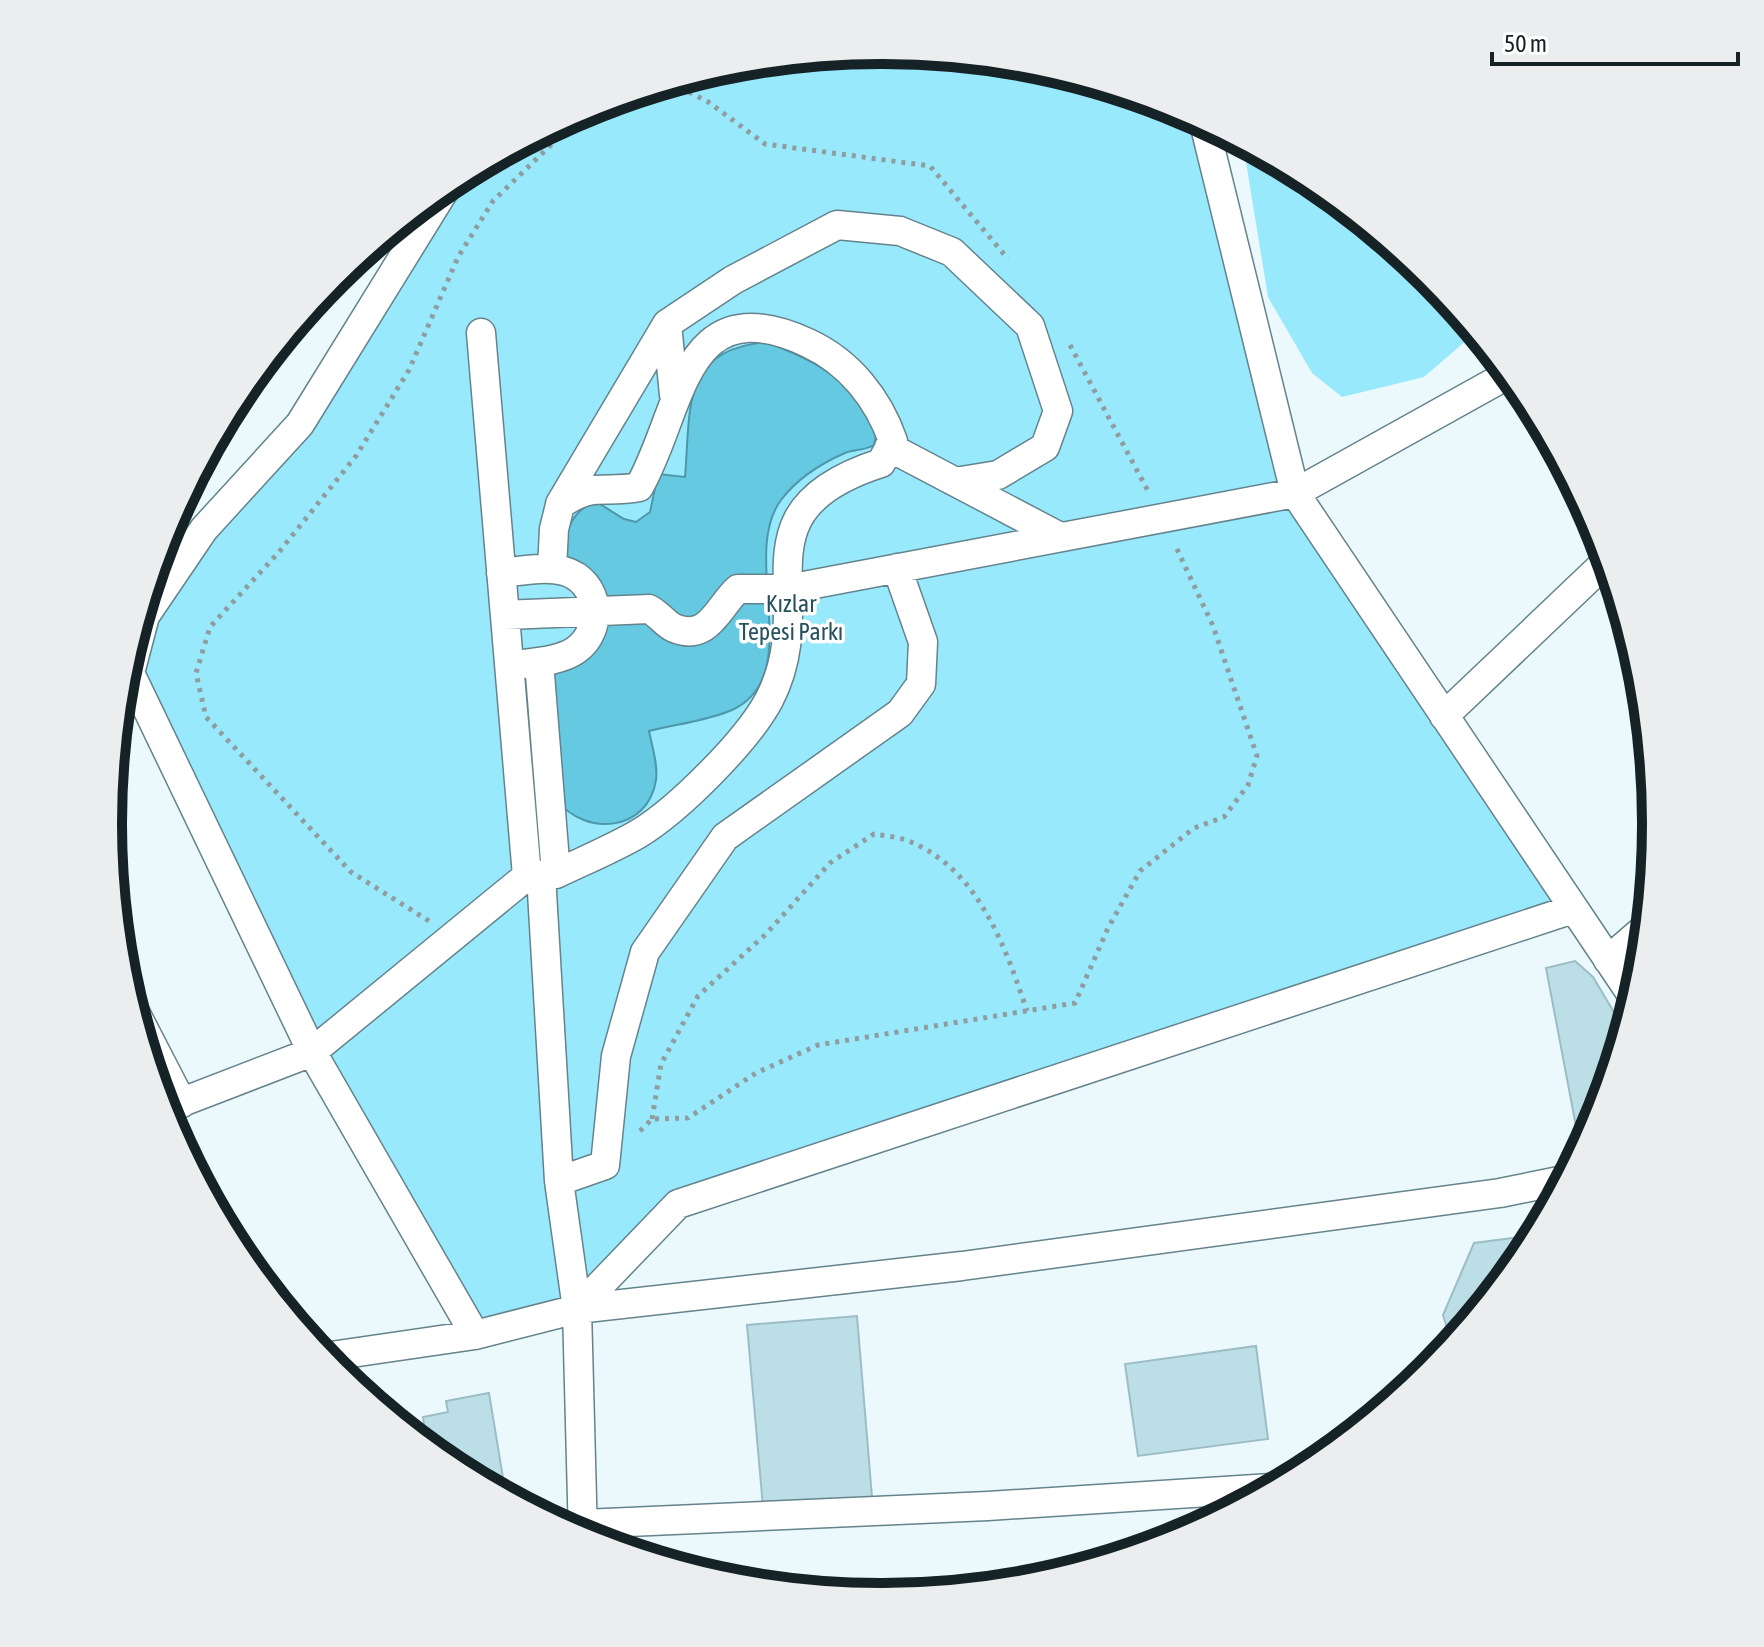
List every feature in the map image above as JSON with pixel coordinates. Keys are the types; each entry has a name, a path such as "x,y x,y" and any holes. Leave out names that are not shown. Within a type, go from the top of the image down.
{"street":[{"path":"1208,137 1295,493 1624,984"},
{"path":"157,598 204,529 300,424 430,214"},
{"path":"552,569 554,529 560,505 667,324 733,280 837,225 900,231 952,252 1030,326 1058,411 1045,447 998,475 955,482"},
{"path":"667,324 674,395"},
{"path":"177,1105 312,1052 455,938 541,875 640,833 740,743 769,700 785,656 791,528 808,502 844,475 881,463 893,441 883,411 851,372 821,349 763,325 734,326 705,348 674,395 654,461 639,487 616,491 590,487 560,505"},
{"path":"481,333 509,665 541,875"},
{"path":"505,615 649,609 673,628 692,631 710,626 738,589 788,589 1295,493 1498,380"},
{"path":"889,447 1060,537"},
{"path":"559,1181 605,1165 616,1056 645,952 725,837 900,713 921,684 923,642 897,568"},
{"path":"501,573 552,569 580,578 589,589 595,610 592,632 584,644 572,653 539,662 509,665"},
{"path":"1444,716 1598,570"},
{"path":"539,662 541,875 559,1181 577,1309 583,1521"},
{"path":"135,688 312,1052 475,1335"},
{"path":"577,1309 678,1204 1573,909"},
{"path":"1608,960 1632,939"},
{"path":"339,1355 475,1335 577,1309 972,1264 1515,1191 1550,1183"},
{"path":"601,1529 1246,1490"}],"path":[{"path":"685,90 707,101 765,144 930,166 1009,261"},
{"path":"455,938 351,872 206,717 196,673 210,627 279,552 356,456 409,370 458,257 493,201 561,136"},
{"path":"652,1119 688,1118 756,1073 818,1045 1075,1003 1108,928 1140,871 1194,828 1224,817 1248,785 1257,756 1213,626 1162,518 1064,333"},
{"path":"605,1165 652,1119 661,1064 698,996 766,934 830,863 874,834 910,841 950,866 986,909 1007,952 1027,1011"}],"green space":[{"name":"Kızlar Tepesi Parkı","path":"882,64 981,70 1079,90 1126,104 1208,137 1295,493 1573,909 678,1204 577,1309 475,1335 136,684 156,603 300,424 433,211 502,166 591,122 638,104 734,79 783,70"},
{"path":"1245,157 1304,192 1383,252 1419,286 1467,340 1424,377 1342,397 1312,373 1268,297"}],"shaded area":[{"path":"767,342 819,366 844,385 877,431 874,445 845,453 819,467 781,500 770,524 766,552 769,643 765,671 754,694 722,714 649,731 656,780 651,797 629,819 599,824 583,820 557,800 552,663 586,648 601,636 609,616 610,602 604,593 562,563 570,526 579,512 595,501 624,519 636,522 650,512 658,474 685,477 691,406 704,370 718,357 739,347"}],"building":[{"path":"1575,961 1593,977 1617,1017 1577,1130 1546,968"},
{"path":"1519,1237 1485,1286 1448,1330 1443,1315 1474,1243"},
{"path":"857,1316 872,1497 763,1507 747,1325"},
{"path":"1256,1346 1268,1439 1138,1456 1125,1364"},
{"path":"489,1393 504,1482 425,1429 423,1417 448,1412 446,1401"}]}
